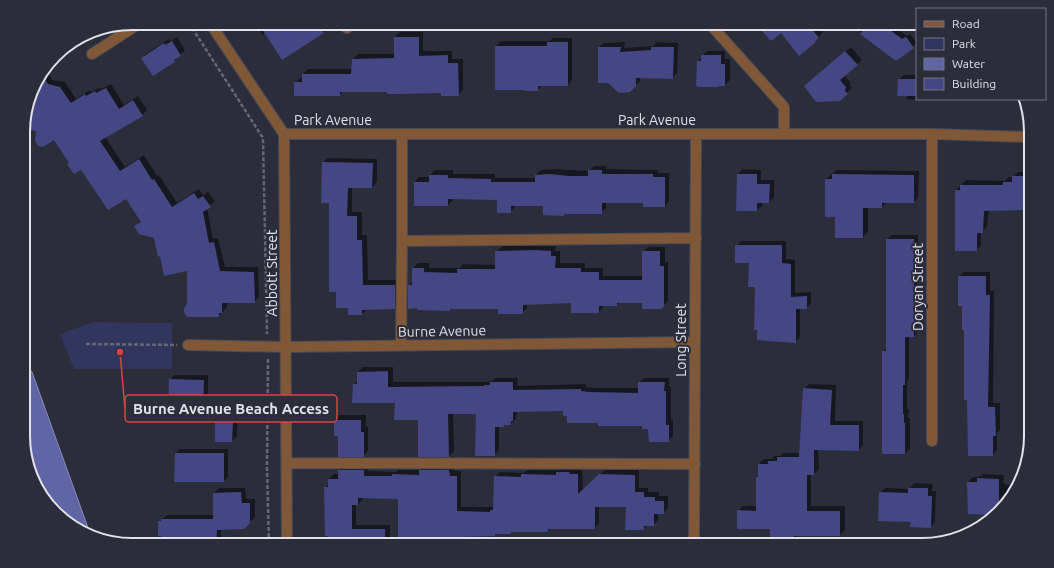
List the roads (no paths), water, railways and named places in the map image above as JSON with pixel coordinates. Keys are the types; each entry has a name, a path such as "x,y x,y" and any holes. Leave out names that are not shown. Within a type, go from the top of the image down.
{"street":[{"path":"92,54 129,30"},
{"path":"215,30 284,134"},
{"path":"715,30 784,107 784,134"},
{"name":"Park Avenue","path":"284,134 932,134 1024,137"},
{"name":"Abbott Street","path":"284,134 287,538"},
{"path":"401,346 402,134"},
{"name":"Long Street","path":"694,538 696,134"},
{"name":"Doryan Street","path":"932,134 932,440"},
{"path":"402,241 696,238"},
{"name":"Burne Avenue","path":"188,345 286,347 695,342"},
{"path":"287,463 695,464"}],"water":[{"path":"30,369 88,528 75,521 55,503 47,493 33,463 30,436"}],"place":[{"name":"Burne Avenue Beach Access","path":"120,352"}]}
